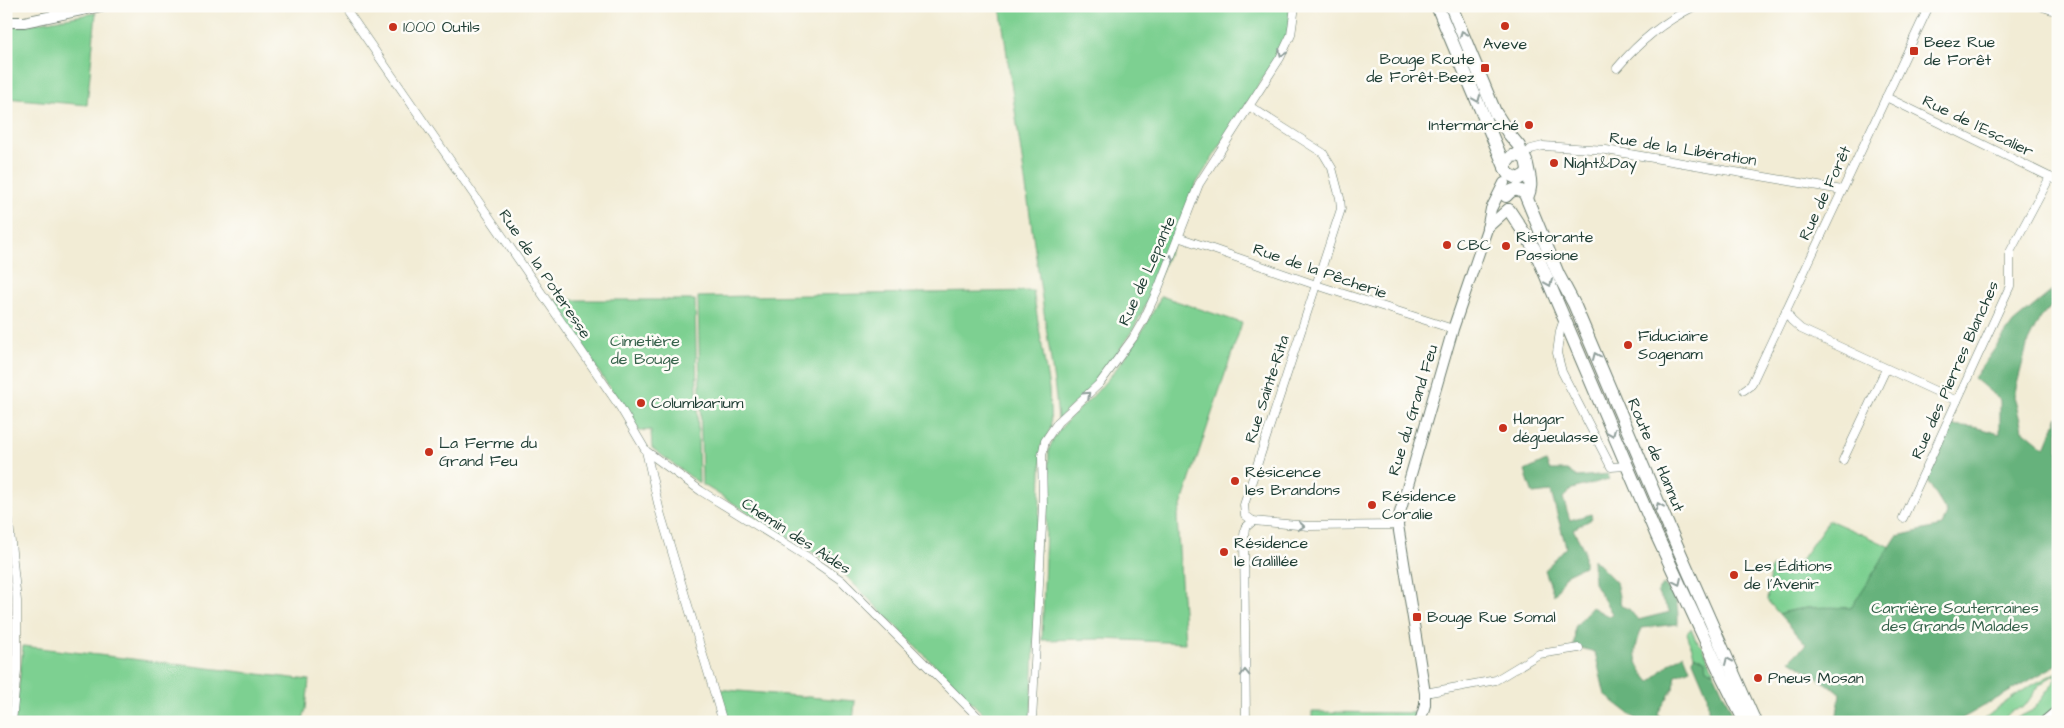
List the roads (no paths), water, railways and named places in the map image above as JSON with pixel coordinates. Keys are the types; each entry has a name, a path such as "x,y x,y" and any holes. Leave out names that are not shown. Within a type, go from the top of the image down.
{"main road":[{"name":"Route de Hannut","path":"1437,6 1505,174 1504,203 1534,248 1626,466 1745,722"},
{"name":"Route de Hannut","path":"1451,6 1495,112 1508,134 1519,146 1522,157 1528,164 1531,191 1527,199 1558,274 1574,304 1670,530 1755,722"},
{"path":"1522,157 1512,156 1508,159 1505,174 1518,179 1526,175 1528,171"},
{"path":"1518,190 1525,194 1527,199 1527,205 1517,212 1504,203 1509,192 1518,190"},
{"path":"1722,676 1740,722"},
{"path":"2045,722 2058,711"}],"street":[{"path":"6,22 24,22 101,6"},
{"name":"Rue de la Poteresse","path":"344,6 620,407 646,450 660,512 723,722"},
{"name":"Rue de Lepante","path":"1032,722 1043,506 1042,456 1045,441 1052,429 1100,383 1133,338 1144,319 1158,289 1199,184 1280,58 1291,35 1295,6"},
{"path":"1617,68 1631,52 1661,25 1695,6"},
{"name":"Rue de Forêt","path":"1744,390 1751,385 1929,6"},
{"path":"2040,6 2058,12"},
{"name":"Rue de l'Escalier","path":"1886,97 2058,181"},
{"name":"Rue Sainte-Rita","path":"1249,106 1323,153 1332,168 1341,209 1244,505 1245,515 1253,521"},
{"name":"Rue de la Libération","path":"1522,157 1531,149 1543,146 1606,150 1842,190"},
{"name":"Rue des Pierres Blanches","path":"1903,518 2010,286 2010,252 2050,177"},
{"name":"Rue du Grand Feu","path":"1487,229 1486,225 1504,203"},
{"name":"Rue du Grand Feu","path":"1420,722 1425,705 1425,693 1398,525 1402,501 1453,329 1487,229 1504,203"},
{"name":"Rue de la Pêcherie","path":"1178,237 1316,285 1453,329"},
{"path":"1786,310 1791,320 1801,330 1957,401"},
{"name":"Route de Hannut","path":"1564,320 1557,353 1562,372 1611,467 1626,466"},
{"path":"1843,460 1886,369"},
{"name":"Chemin des Aides","path":"646,450 701,491 841,580 984,722"},
{"path":"6,494 17,601 17,670 12,722"},
{"path":"1246,722 1245,528 1253,521 1309,526 1398,525"},
{"path":"1425,693 1496,680 1539,654 1579,648"}],"place":[{"name":"Aveve","path":"1505,26"},
{"name":"1000 Outils","path":"393,27"},
{"name":"Beez Rue de Forêt","path":"1914,51"},
{"name":"Bouge Route de Forêt-Beez","path":"1485,68"},
{"name":"Intermarché","path":"1529,125"},
{"name":"Night&Day","path":"1554,163"},
{"name":"CBC","path":"1447,245"},
{"name":"Ristorante Passione","path":"1506,246"},
{"name":"Fiduciaire Sogenam","path":"1628,345"},
{"name":"Columbarium","path":"641,403"},
{"name":"Hangar dégueulasse","path":"1503,428"},
{"name":"La Ferme du Grand Feu","path":"429,452"},
{"name":"Résicence les Brandons","path":"1235,481"},
{"name":"Résidence Coralie","path":"1372,505"},
{"name":"Résidence le Galillée","path":"1224,552"},
{"name":"Les Éditions de l'Avenir","path":"1734,575"},
{"name":"Bouge Rue Somal","path":"1417,617"},
{"name":"Pneus Mosan","path":"1758,678"}],"park label":[{"name":"Cimetière de Bouge","path":"645,350"},
{"name":"Carrière Souterraines des Grands Malades","path":"1955,617"}]}
